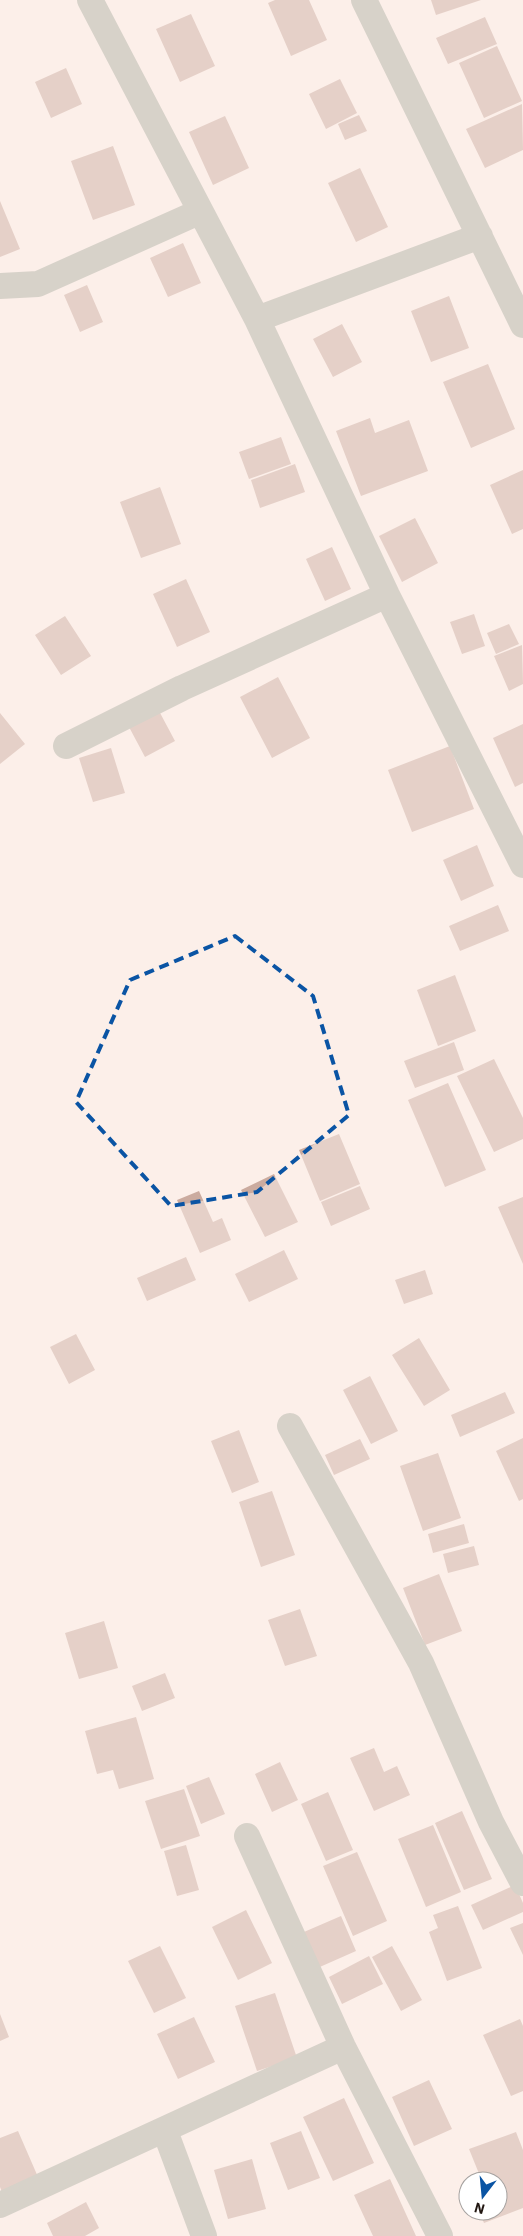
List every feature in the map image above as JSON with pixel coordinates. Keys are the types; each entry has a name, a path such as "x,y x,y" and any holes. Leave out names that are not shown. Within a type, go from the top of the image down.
{"street":[{"path":"90,0 199,212 257,319 387,595 523,865"},
{"path":"364,0 523,325"},
{"path":"0,286 38,284 199,212"},
{"path":"257,319 480,236"},
{"path":"66,746 182,688 387,595"},
{"path":"290,1426 421,1663 492,1822 523,1883"},
{"path":"247,1836 343,2047 440,2236"},
{"path":"0,2206 343,2047"},
{"path":"165,2131 204,2236"}],"highlighted area":[{"path":"235,936 313,996 349,1115 257,1192 171,1206 76,1102 130,980"}],"building":[{"path":"275,0 309,0 327,40 291,56 268,3"},
{"path":"431,0 481,0 436,15"},
{"path":"191,14 215,66 180,82 156,29"},
{"path":"485,17 497,44 448,64 436,38"},
{"path":"497,46 522,101 484,118 459,63"},
{"path":"66,68 82,104 51,118 35,82"},
{"path":"340,79 357,113 326,129 309,94"},
{"path":"522,104 523,150 485,168 466,129"},
{"path":"359,115 367,131 345,140 338,124"},
{"path":"225,116 249,168 213,185 189,132"},
{"path":"113,146 135,205 93,220 71,161"},
{"path":"360,168 388,227 356,242 328,183"},
{"path":"0,201 20,249 0,257"},
{"path":"183,243 201,283 168,297 150,258"},
{"path":"87,285 103,322 80,332 64,295"},
{"path":"449,296 469,348 431,362 411,311"},
{"path":"342,324 362,362 333,377 313,339"},
{"path":"488,364 515,429 471,448 443,382"},
{"path":"370,418 375,433 409,420 428,471 361,496 336,431"},
{"path":"281,437 291,464 249,479 239,452"},
{"path":"295,464 305,492 260,508 251,480"},
{"path":"523,470 523,529 512,534 490,485"},
{"path":"160,487 181,544 141,558 120,502"},
{"path":"415,518 438,563 402,582 379,536"},
{"path":"332,547 351,589 325,601 306,559"},
{"path":"186,579 210,632 177,647 153,594"},
{"path":"474,614 485,646 462,654 450,622"},
{"path":"65,616 91,656 61,675 35,635"},
{"path":"509,624 519,644 496,654 487,633"},
{"path":"522,645 523,684 509,691 494,656"},
{"path":"278,677 310,738 272,758 240,697"},
{"path":"159,711 175,741 145,757 129,727"},
{"path":"0,713 25,744 0,764"},
{"path":"523,724 523,783 515,787 493,738"},
{"path":"450,746 474,809 412,832 388,770"},
{"path":"111,748 125,793 93,802 79,758"},
{"path":"477,845 494,886 461,901 443,860"},
{"path":"498,905 509,931 460,951 449,926"},
{"path":"455,975 476,1031 438,1046 417,990"},
{"path":"454,1042 464,1070 415,1088 404,1061"},
{"path":"494,1059 523,1118 523,1139 494,1152 457,1076"},
{"path":"448,1083 486,1170 445,1187 408,1100"},
{"path":"339,1134 360,1184 320,1201 299,1150"},
{"path":"274,1174 298,1222 265,1237 241,1190"},
{"path":"360,1186 370,1209 331,1226 321,1202"},
{"path":"199,1191 213,1222 222,1218 231,1240 200,1253 177,1200"},
{"path":"523,1197 523,1264 498,1207"},
{"path":"284,1250 298,1279 249,1302 235,1274"},
{"path":"186,1257 196,1280 147,1301 137,1278"},
{"path":"425,1270 433,1294 404,1304 395,1280"},
{"path":"76,1334 95,1370 69,1384 50,1347"},
{"path":"419,1338 450,1390 424,1406 392,1355"},
{"path":"370,1376 398,1431 371,1444 343,1390"},
{"path":"505,1392 515,1413 460,1437 451,1415"},
{"path":"239,1430 259,1482 232,1493 211,1441"},
{"path":"523,1438 523,1499 519,1501 496,1451"},
{"path":"360,1439 370,1459 334,1475 325,1455"},
{"path":"438,1453 461,1518 423,1531 400,1466"},
{"path":"272,1491 295,1555 261,1567 239,1502"},
{"path":"464,1524 469,1543 433,1553 428,1534"},
{"path":"474,1546 479,1565 448,1573 443,1554"},
{"path":"439,1574 462,1631 425,1645 403,1588"},
{"path":"300,1609 317,1656 285,1666 268,1620"},
{"path":"104,1621 118,1668 79,1679 65,1633"},
{"path":"165,1673 175,1698 142,1711 132,1686"},
{"path":"136,1717 154,1779 119,1789 113,1770 97,1774 85,1731"},
{"path":"374,1748 384,1772 397,1766 410,1795 374,1811 350,1758"},
{"path":"280,1762 298,1800 272,1812 255,1774"},
{"path":"209,1777 225,1814 201,1824 186,1786"},
{"path":"184,1789 200,1836 161,1849 145,1801"},
{"path":"328,1792 353,1850 326,1861 301,1804"},
{"path":"462,1811 492,1879 464,1890 435,1823"},
{"path":"433,1825 461,1892 426,1907 398,1839"},
{"path":"186,1845 199,1890 177,1896 164,1851"},
{"path":"357,1852 387,1921 353,1936 323,1866"},
{"path":"515,1885 523,1903 523,1912 483,1930 471,1905"},
{"path":"458,1906 482,1968 447,1981 429,1932 438,1928 433,1915"},
{"path":"246,1910 272,1963 238,1980 212,1927"},
{"path":"341,1916 356,1951 313,1970 297,1935"},
{"path":"523,1923 523,1955 510,1928"},
{"path":"160,1946 186,1998 154,2013 128,1961"},
{"path":"392,1946 422,2000 401,2011 372,1957"},
{"path":"369,1956 383,1984 342,2004 329,1977"},
{"path":"275,1993 297,2058 257,2071 235,2006"},
{"path":"0,2014 9,2037 0,2041"},
{"path":"194,2017 215,2062 178,2079 157,2034"},
{"path":"520,2019 523,2026 523,2091 511,2096 483,2035"},
{"path":"429,2080 452,2129 414,2146 392,2097"},
{"path":"344,2098 374,2163 333,2181 303,2117"},
{"path":"18,2131 38,2177 2,2192 0,2187 0,2138"},
{"path":"301,2131 320,2178 288,2190 270,2143"},
{"path":"516,2132 523,2150 523,2208 508,2214 508,2171 478,2171 469,2149"},
{"path":"252,2159 266,2209 228,2219 214,2170"},
{"path":"390,2179 416,2236 373,2236 354,2195"},
{"path":"86,2202 99,2228 85,2236 53,2236 47,2223"}]}
